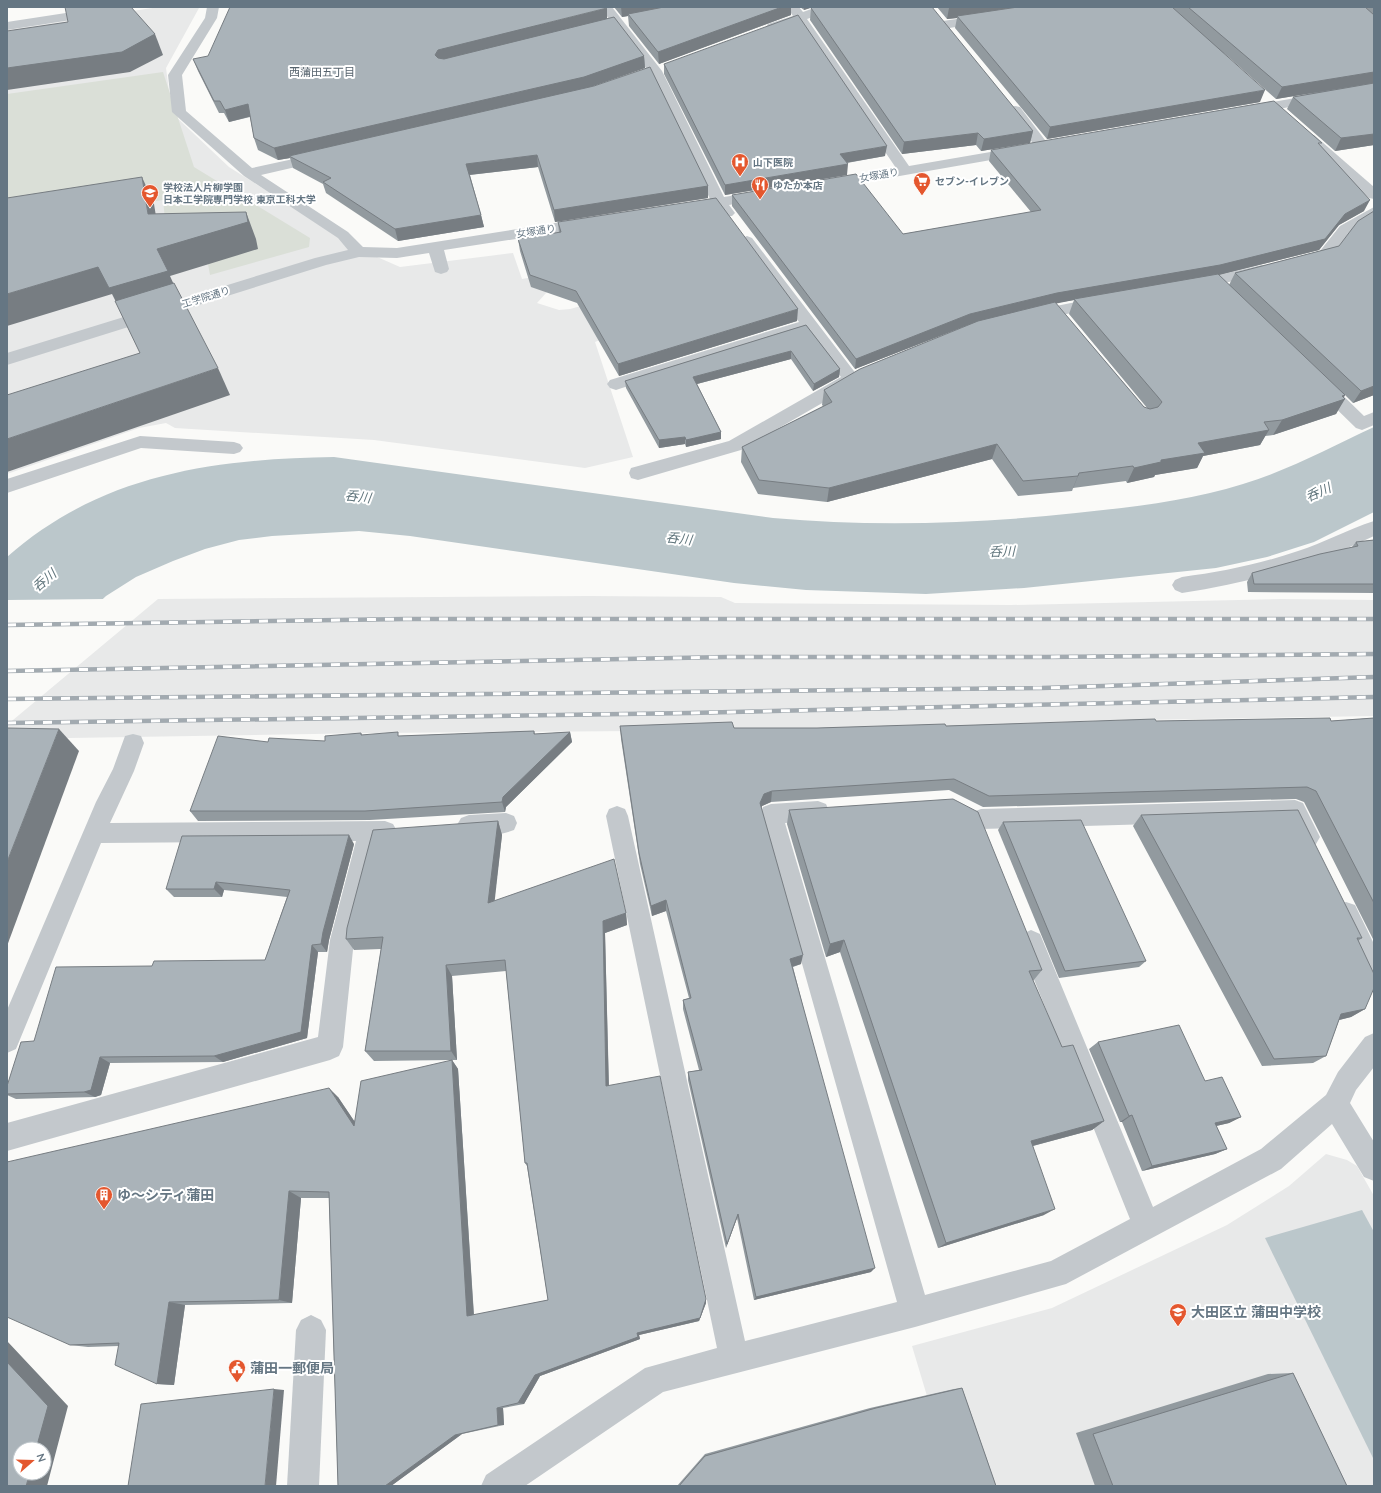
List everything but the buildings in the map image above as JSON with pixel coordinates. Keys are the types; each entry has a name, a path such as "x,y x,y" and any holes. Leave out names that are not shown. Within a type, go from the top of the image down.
{"street":[{"path":"7,26 34,16 129,7"},
{"path":"214,7 211,18 175,75 179,112 249,173 343,234 359,252"},
{"path":"606,7 618,22 649,73 719,203 810,324 858,376 765,426 735,446 638,473"},
{"path":"758,33 797,12 829,7"},
{"path":"943,25 1020,13 1015,7"},
{"path":"797,12 905,171"},
{"path":"933,13 953,37"},
{"path":"603,25 633,19"},
{"path":"649,73 671,65"},
{"path":"1236,112 1374,88"},
{"path":"1260,96 1288,120"},
{"name":"女塚通り","path":"820,185 1050,146 1008,102"},
{"path":"1299,130 1374,195"},
{"path":"249,173 332,154"},
{"path":"681,209 773,193"},
{"path":"1177,288 1220,287 1282,265 1326,254 1345,230 1374,212"},
{"name":"女塚通り","path":"359,252 397,253 604,221"},
{"path":"435,247 441,269"},
{"name":"工学院通り","path":"7,359 321,261 359,252"},
{"path":"1018,319 1054,310 1115,299"},
{"path":"1054,310 1069,328"},
{"path":"616,384 810,324"},
{"path":"1311,375 1362,424 1374,418"},
{"path":"7,486 140,442 234,448"},
{"path":"1182,585 1269,568 1340,544 1374,528"},
{"path":"7,1040 94,833 123,771 133,743"},
{"path":"841,810 771,814 915,1312"},
{"path":"977,823 1295,810 1319,859"},
{"path":"616,816 734,1358"},
{"path":"446,827 506,823"},
{"path":"94,833 370,832 408,829"},
{"path":"7,1137 330,1047 342,940 370,832"},
{"path":"1336,894 1374,970"},
{"path":"1023,923 1147,1226"},
{"path":"497,1486 656,1379 1056,1274 1271,1158 1335,1104 1347,1081 1374,1046"},
{"path":"1335,1104 1374,1167"},
{"path":"303,1486 311,1330"}],"shaded area":[{"name":"学校法人片柳学園 日本工学院専門学校 東京工科大学","path":"159,7 199,8 166,68 172,113 229,167 359,249 400,267 513,253 522,279 566,271 537,303 559,310 570,309 637,291 653,318 595,342 633,457 585,468 374,440 175,428 166,423 139,428 7,474 7,30"},
{"path":"163,72 194,167 310,238 309,247 210,275 208,264 167,238 163,200 7,225 7,94"},
{"path":"589,596 721,597 735,603 1011,605 1281,599 1374,600 1374,716 1079,721 1048,728 372,733 7,739 7,725 158,599"},
{"name":"大田区立 蒲田中学校","path":"1326,1154 1347,1160 1357,1166 1374,1196 1374,1486 954,1486 912,1346 1052,1308 1227,1225 1289,1186"}],"water":[{"name":"呑川","path":"1374,427 1374,512 1314,542 1267,557 1216,568 1024,588 926,594 806,590 734,583 410,536 359,531 272,536 239,540 205,549 136,577 106,596 7,690 7,557 43,529 81,507 120,489 160,477 202,468 289,458 334,457 773,518 848,523 963,522 1097,511 1161,503 1202,495 1243,484 1277,472"},
{"path":"1362,1210 1374,1232 1374,1460 1265,1238"}],"pier":[{"path":"105,599 8,691 7,692 7,600"}],"railway":[{"path":"7,625 406,619 1374,619"},
{"path":"7,671 727,657 1046,657 1374,654"},
{"path":"7,699 1042,688 1374,677"},
{"path":"7,723 690,713 1374,697"}],"place":[{"name":"山下医院","path":"740,177"},
{"name":"セブン-イレブン","path":"922,196"},
{"name":"ゆたか本店","path":"760,200"},
{"name":"学校法人片柳学園 日本工学院専門学校 東京工科大学","path":"150,208"},
{"name":"ゆ〜シティ蒲田","path":"104,1210"},
{"name":"大田区立 蒲田中学校","path":"1178,1327"},
{"name":"蒲田一郵便局","path":"237,1383"}],"district":[{"name":"西蒲田五丁目","path":"322,72"}]}
